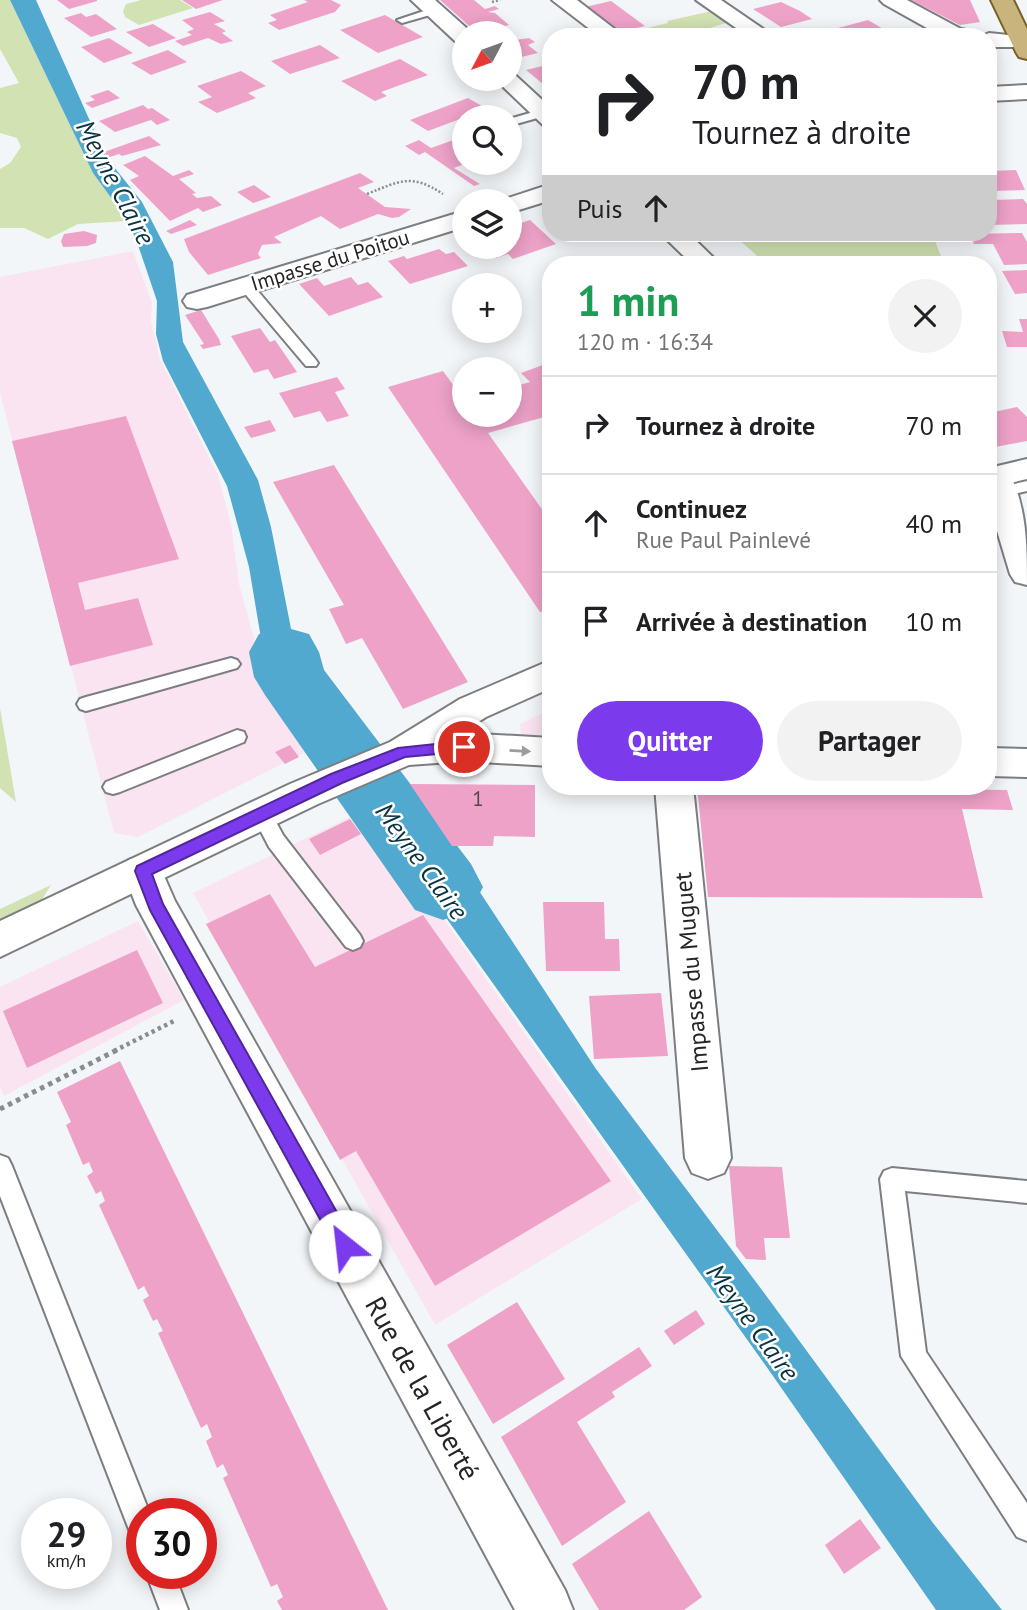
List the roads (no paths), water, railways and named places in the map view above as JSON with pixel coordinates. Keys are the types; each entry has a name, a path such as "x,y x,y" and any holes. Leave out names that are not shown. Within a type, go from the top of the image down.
{"main road":[{"path":"1002,0 1025,47"}],"street":[{"path":"567,3 595,0"},
{"path":"707,0 750,28"},
{"path":"891,0 942,28"},
{"path":"567,3 602,28"},
{"path":"432,9 452,26"},
{"path":"997,42 1025,47"},
{"path":"519,91 542,112"},
{"path":"997,94 1027,92"},
{"path":"522,201 542,195"},
{"name":"Impasse du Poitou","path":"197,301 452,212"},
{"path":"683,242 698,256"},
{"path":"1027,469 1000,485 1027,574"},
{"path":"0,940 337,778 403,752 473,709 542,677"},
{"path":"464,747 473,709"},
{"path":"403,752 464,747 542,751"},
{"path":"997,762 1027,763"},
{"name":"Impasse du Muguet","path":"675,795 708,1158"},
{"name":"Rue de la Liberté","path":"143,871 156,905 545,1610"}],"lane":[{"path":"405,23 432,9"},
{"path":"522,121 542,118"},
{"path":"246,286 311,363"},
{"path":"86,704 231,664"},
{"path":"113,787 237,737"},
{"path":"262,814 276,841 353,941"},
{"path":"0,1166 131,1498"},
{"path":"1027,1192 892,1179 914,1356 1027,1527"},
{"path":"166,1589 174,1610"}],"water":[{"path":"10,0 36,0 106,157 142,202 173,262 183,342 258,480 271,527 295,649 351,734 318,750 287,707 265,662 249,567 227,486 163,361 156,334 157,301 138,245 128,221 93,173"},
{"path":"411,787 596,1069 933,1523 1002,1610 936,1610 766,1366 367,807"}],"waterway":[{"name":"Meyne Claire","path":"284,652 290,677 443,887"}]}
